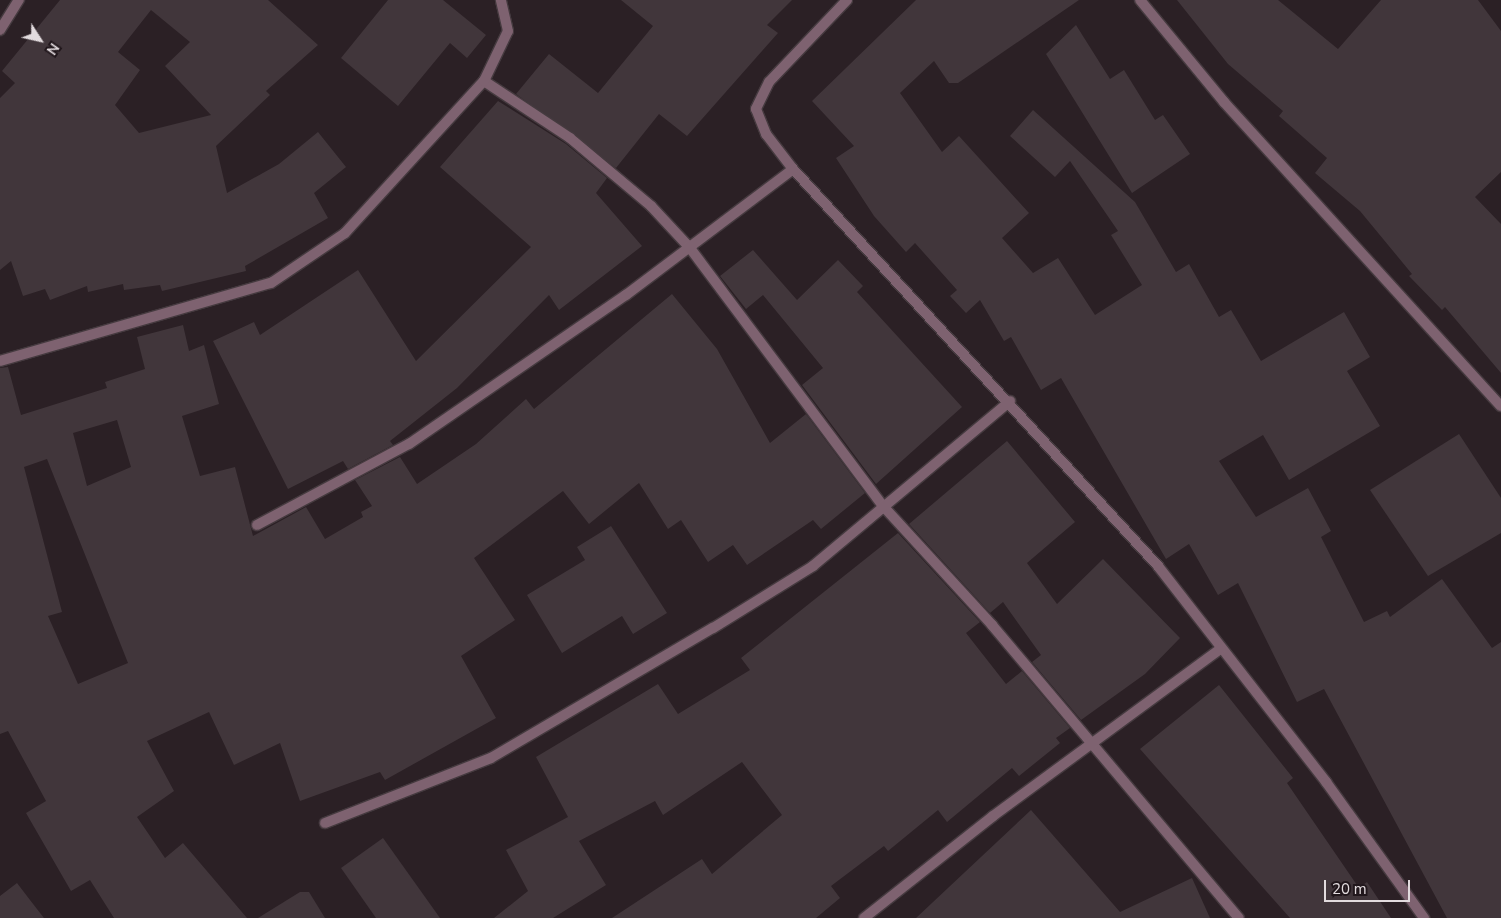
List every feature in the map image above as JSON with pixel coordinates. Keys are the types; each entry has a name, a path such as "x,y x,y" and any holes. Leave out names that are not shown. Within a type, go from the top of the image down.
{"street":[{"path":"0,30 19,0"},
{"path":"0,361 271,283 345,233 484,81 508,32 501,0"},
{"path":"847,0 769,82 756,109 766,134 793,169 1010,401 1158,566 1220,650 1326,782 1424,918"},
{"path":"1140,0 1224,102 1501,406"},
{"path":"484,81 570,138 651,206 690,248 884,507 992,625 1090,744 1239,918"},
{"path":"257,525 409,444 690,248 793,169"},
{"path":"325,823 490,758 611,690 813,566 1010,401"},
{"path":"864,918 1090,744 1220,650"}],"building":[{"path":"60,0 268,0 318,45 266,91 270,95 216,146 227,193 279,164 318,132 346,167 314,193 328,218 245,266 246,271 162,291 160,285 124,290 123,284 88,292 87,286 50,300 45,289 23,296 11,261 0,270 0,98 15,83 2,71","holes":["151,10 190,42 165,66 211,115 139,133 115,105 140,70 118,52"]},
{"path":"388,0 443,0 486,35 467,58 450,43 398,106 341,58"},
{"path":"621,0 792,0 767,25 778,33 687,136 659,114 616,168 516,94 549,54 598,93 653,26"},
{"path":"916,0 1079,0 958,83 949,83 934,61 900,93 942,152 959,136 1029,213 1002,238 1033,273 1058,258 1095,315 1142,285 1111,235 1118,231 1070,161 1055,177 1010,136 1033,110 1135,202 1176,272 1189,264 1219,317 1231,310 1261,361 1344,312 1370,357 1347,371 1380,426 1289,480 1263,435 1219,461 1256,517 1308,488 1331,531 1321,537 1364,622 1387,611 1390,617 1442,579 1492,648 1501,642 1501,918 1447,918 1324,689 1297,702 1238,583 1218,595 1189,544 1166,559 1061,378 1041,390 1011,337 1004,341 980,300 966,313 950,296 957,290 915,243 906,252 874,216 836,158 854,146 812,101"},
{"path":"1177,0 1278,0 1338,49 1381,0 1478,0 1501,31 1501,172 1475,197 1501,224 1501,373 1445,307 1442,310 1409,276 1412,274 1360,211 1315,173 1327,158 1279,116 1283,111 1228,64"},
{"path":"1076,25 1110,79 1124,70 1155,120 1163,115 1190,154 1132,193 1046,54"},
{"path":"498,101 566,144 607,178 596,193 642,246 559,310 549,295 457,388 390,441 393,445 348,469 343,461 288,489 213,341 254,322 260,335 358,270 416,361 531,247 440,167"},
{"path":"753,250 797,300 838,260 863,286 857,292 962,407 876,484 802,385 823,368 763,295 746,309 720,276"},
{"path":"672,294 717,349 770,443 806,414 865,493 821,529 813,520 747,565 733,545 708,562 681,520 668,529 639,483 589,524 563,491 474,558 515,620 461,656 496,718 385,780 380,772 300,801 280,743 234,765 209,712 147,741 174,791 137,817 165,858 183,843 247,918 114,918 90,880 71,891 26,813 46,801 8,731 0,734 0,368 8,367 21,415 107,388 105,382 145,369 137,337 183,325 189,351 204,345 219,404 182,416 200,476 235,467 253,536 306,507 325,539 363,517 361,512 372,506 355,480 400,457 417,484 476,444 526,399 534,409","holes":["117,420 131,467 87,486 73,433","47,459 128,663 78,684 48,616 62,612 24,467"]},
{"path":"1459,434 1501,498 1501,533 1428,576 1370,490"},
{"path":"1007,441 1075,522 1027,563 1057,604 1103,559 1180,638 1145,674 1081,720 1032,662 1041,655 1003,602 990,613 909,524"},
{"path":"611,526 667,613 633,634 622,616 562,653 527,595 585,560 577,547"},
{"path":"898,533 980,622 966,633 1006,684 1022,671 1070,728 1056,738 1060,743 1019,776 1012,768 947,822 938,810 888,851 884,846 831,886 840,898 816,918 612,918 702,859 712,874 782,815 742,762 663,815 655,801 579,841 606,885 553,918 494,918 528,891 506,850 568,817 536,757 658,684 678,714 750,670 741,658"},
{"path":"1219,685 1293,778 1287,783 1359,888 1367,882 1391,918 1290,918 1140,749"},
{"path":"1031,810 1120,912 1192,878 1210,918 916,918"},
{"path":"383,838 440,918 376,918 341,868"},
{"path":"17,883 44,918 0,918 0,896"},
{"path":"300,892 309,892 325,918 258,918"}]}
